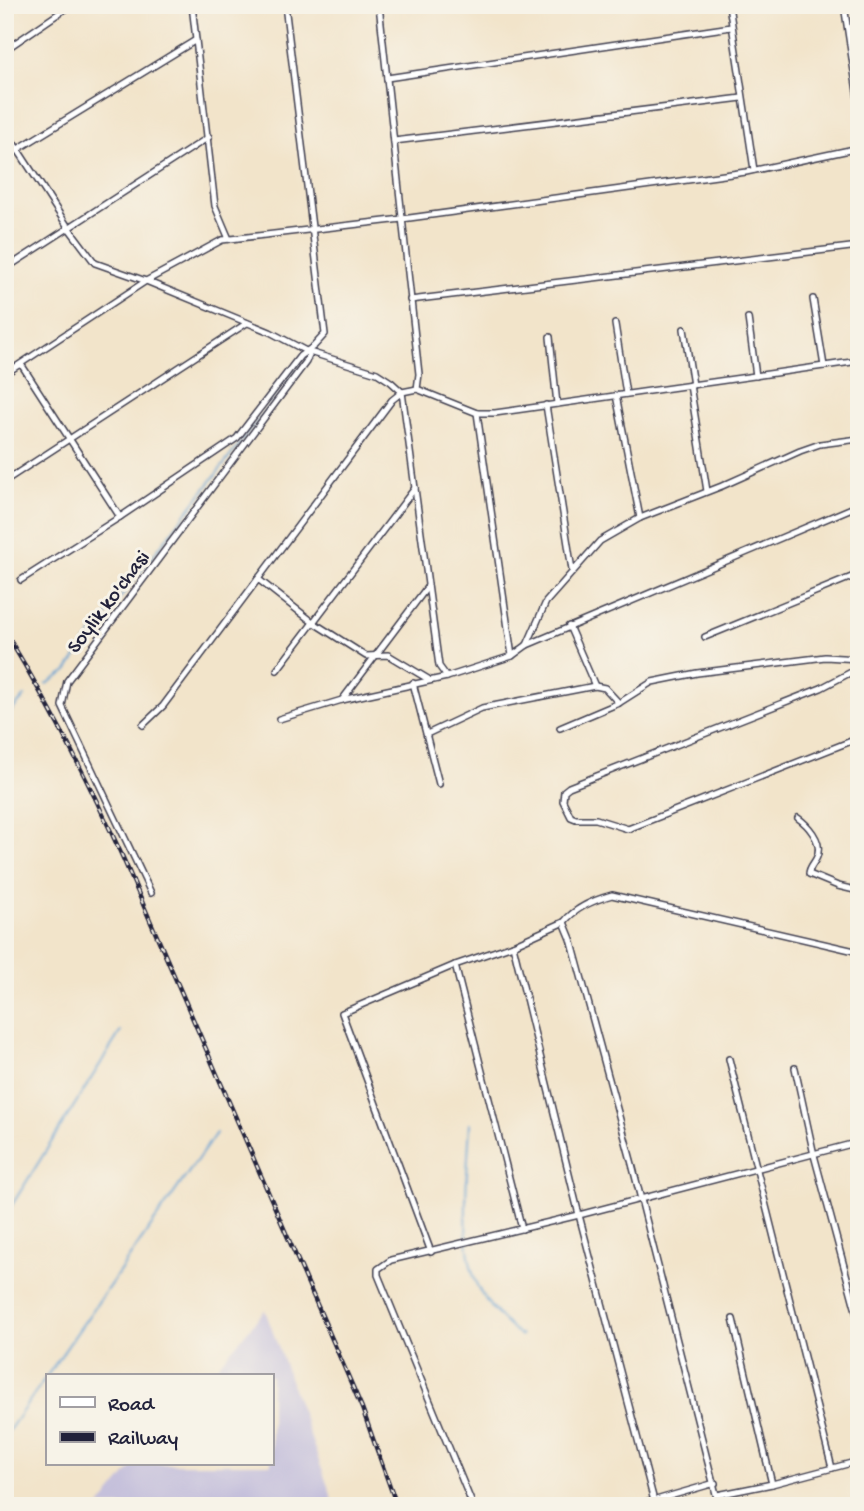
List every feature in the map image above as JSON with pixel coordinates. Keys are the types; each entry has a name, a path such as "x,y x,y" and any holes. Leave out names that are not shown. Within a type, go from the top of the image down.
{"street":[{"path":"5,50 71,5"},
{"path":"192,5 215,206 229,239"},
{"path":"21,580 236,438 300,356 325,334 285,5"},
{"path":"379,5 419,374 417,389"},
{"path":"729,5 754,170"},
{"path":"844,5 859,105"},
{"path":"387,78 731,27"},
{"path":"5,157 196,40"},
{"path":"394,141 741,98"},
{"path":"5,130 68,227 95,262 247,323 308,351 377,373 402,392 439,666 447,677"},
{"path":"5,269 209,137"},
{"path":"5,374 146,281 222,240 311,231 754,170 859,148"},
{"path":"410,300 859,246"},
{"path":"813,299 824,366"},
{"path":"748,318 755,376"},
{"path":"5,481 247,323"},
{"path":"615,324 626,394"},
{"path":"684,330 708,491"},
{"path":"550,337 557,404"},
{"name":"Soylik ko'chasi","path":"151,893 62,706 67,681 306,362 308,351"},
{"path":"143,725 163,706 392,400 402,392 417,389 477,413 495,413 859,361"},
{"path":"21,363 120,517"},
{"path":"616,396 639,518"},
{"path":"545,405 572,570"},
{"path":"477,413 512,656"},
{"path":"236,438 244,444"},
{"path":"527,645 547,602 572,570 600,541 639,518 800,451 820,444 859,439"},
{"path":"277,670 415,488"},
{"path":"279,719 428,679 447,677 512,656 527,645 569,626 859,505"},
{"path":"705,636 859,574"},
{"path":"258,579 314,623 366,656 388,655 428,679"},
{"path":"342,701 373,656 428,586"},
{"path":"569,626 595,686"},
{"path":"560,728 619,704 652,682 825,657 859,659"},
{"path":"859,668 821,688 569,787 564,791 563,801 571,817 596,819 628,829 859,738"},
{"path":"413,683 439,784"},
{"path":"427,734 482,708 595,686 605,688 619,704"},
{"path":"799,818 812,831 818,848 818,856 809,868 809,874 859,891"},
{"path":"431,1252 342,1013 456,965 513,945 564,922 571,913 595,900 612,895 859,952"},
{"path":"564,922 575,952 719,1506"},
{"path":"513,945 579,1215 654,1501"},
{"path":"456,965 523,1229"},
{"path":"729,1059 832,1468"},
{"path":"795,1068 814,1155 859,1322"},
{"path":"473,1506 378,1275 378,1269 391,1260 758,1170 859,1142"},
{"path":"733,1319 772,1484"},
{"path":"717,1495 772,1484 859,1461"},
{"path":"635,1506 715,1483"}],"shaded area":[{"path":"265,1310 335,1506 100,1506 133,1466 273,1466 273,1374 211,1374"}],"waterway":[{"path":"47,684 67,671 86,642 302,360"},
{"path":"5,718 25,696"},
{"path":"5,1216 121,1031"},
{"path":"470,1123 466,1225 471,1265 476,1283 489,1305 521,1336"},
{"path":"48,1374 216,1133"},
{"path":"5,1436 46,1377"}],"railway":[{"path":"5,632 68,743 123,858 362,1408 397,1506"}]}
